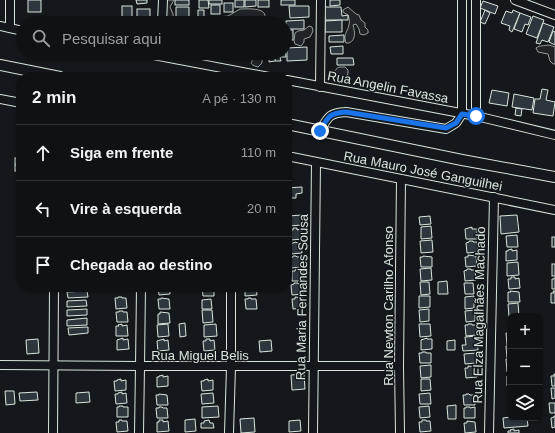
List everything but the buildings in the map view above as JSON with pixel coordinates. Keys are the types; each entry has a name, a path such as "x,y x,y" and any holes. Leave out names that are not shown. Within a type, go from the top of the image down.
{"street":[{"path":"10,0 10,28"},
{"path":"162,16 163,0"},
{"path":"320,87 321,0"},
{"path":"320,131 328,117 336,112 346,112 446,128 456,123 462,114 462,0"},
{"path":"476,0 476,116"},
{"path":"515,0 555,15"},
{"path":"0,26 16,29"},
{"path":"186,60 245,72"},
{"path":"0,65 35,72"},
{"name":"Rua Angelin Favassa","path":"292,81 476,116 555,135"},
{"path":"0,99 16,102"},
{"path":"292,125 462,160 555,177"},
{"name":"Rua Mauro José Ganguilhei","path":"292,157 555,210"},
{"name":"Rua Maria Fernandes Sousa","path":"313,433 316,162"},
{"name":"Rua Newton Carilho Afonso","path":"400,433 399,366 401,179"},
{"name":"Rua Elza Magalhães Machado","path":"489,433 494,197"},
{"path":"53,433 54,292"},
{"path":"139,433 141,292"},
{"path":"229,433 230,292"},
{"name":"Rua Miguel Belis","path":"0,365 230,367 399,366"}],"shaded area":[{"path":"164,0 174,0 170,7 173,16 165,16"},
{"path":"348,7 359,15 361,20 365,23 368,33 364,35 360,34 356,24 353,25 354,38 351,42 346,43 345,35 349,21 348,15 343,12 343,10"},
{"path":"240,9 251,9 259,10 265,16 228,16"},
{"path":"309,26 312,27 313,31 310,37 304,39 301,46 295,44 295,33 304,30"},
{"path":"549,45 555,47 555,64 550,61 548,54 538,52 536,48"},
{"path":"253,60 262,60 262,63 258,67 252,65"},
{"path":"339,67 345,67 348,70 348,74 340,83 333,79 334,72"}],"route":[{"path":"320,131 328,117 336,112 346,112 446,128 456,123 462,114 476,116"}]}
